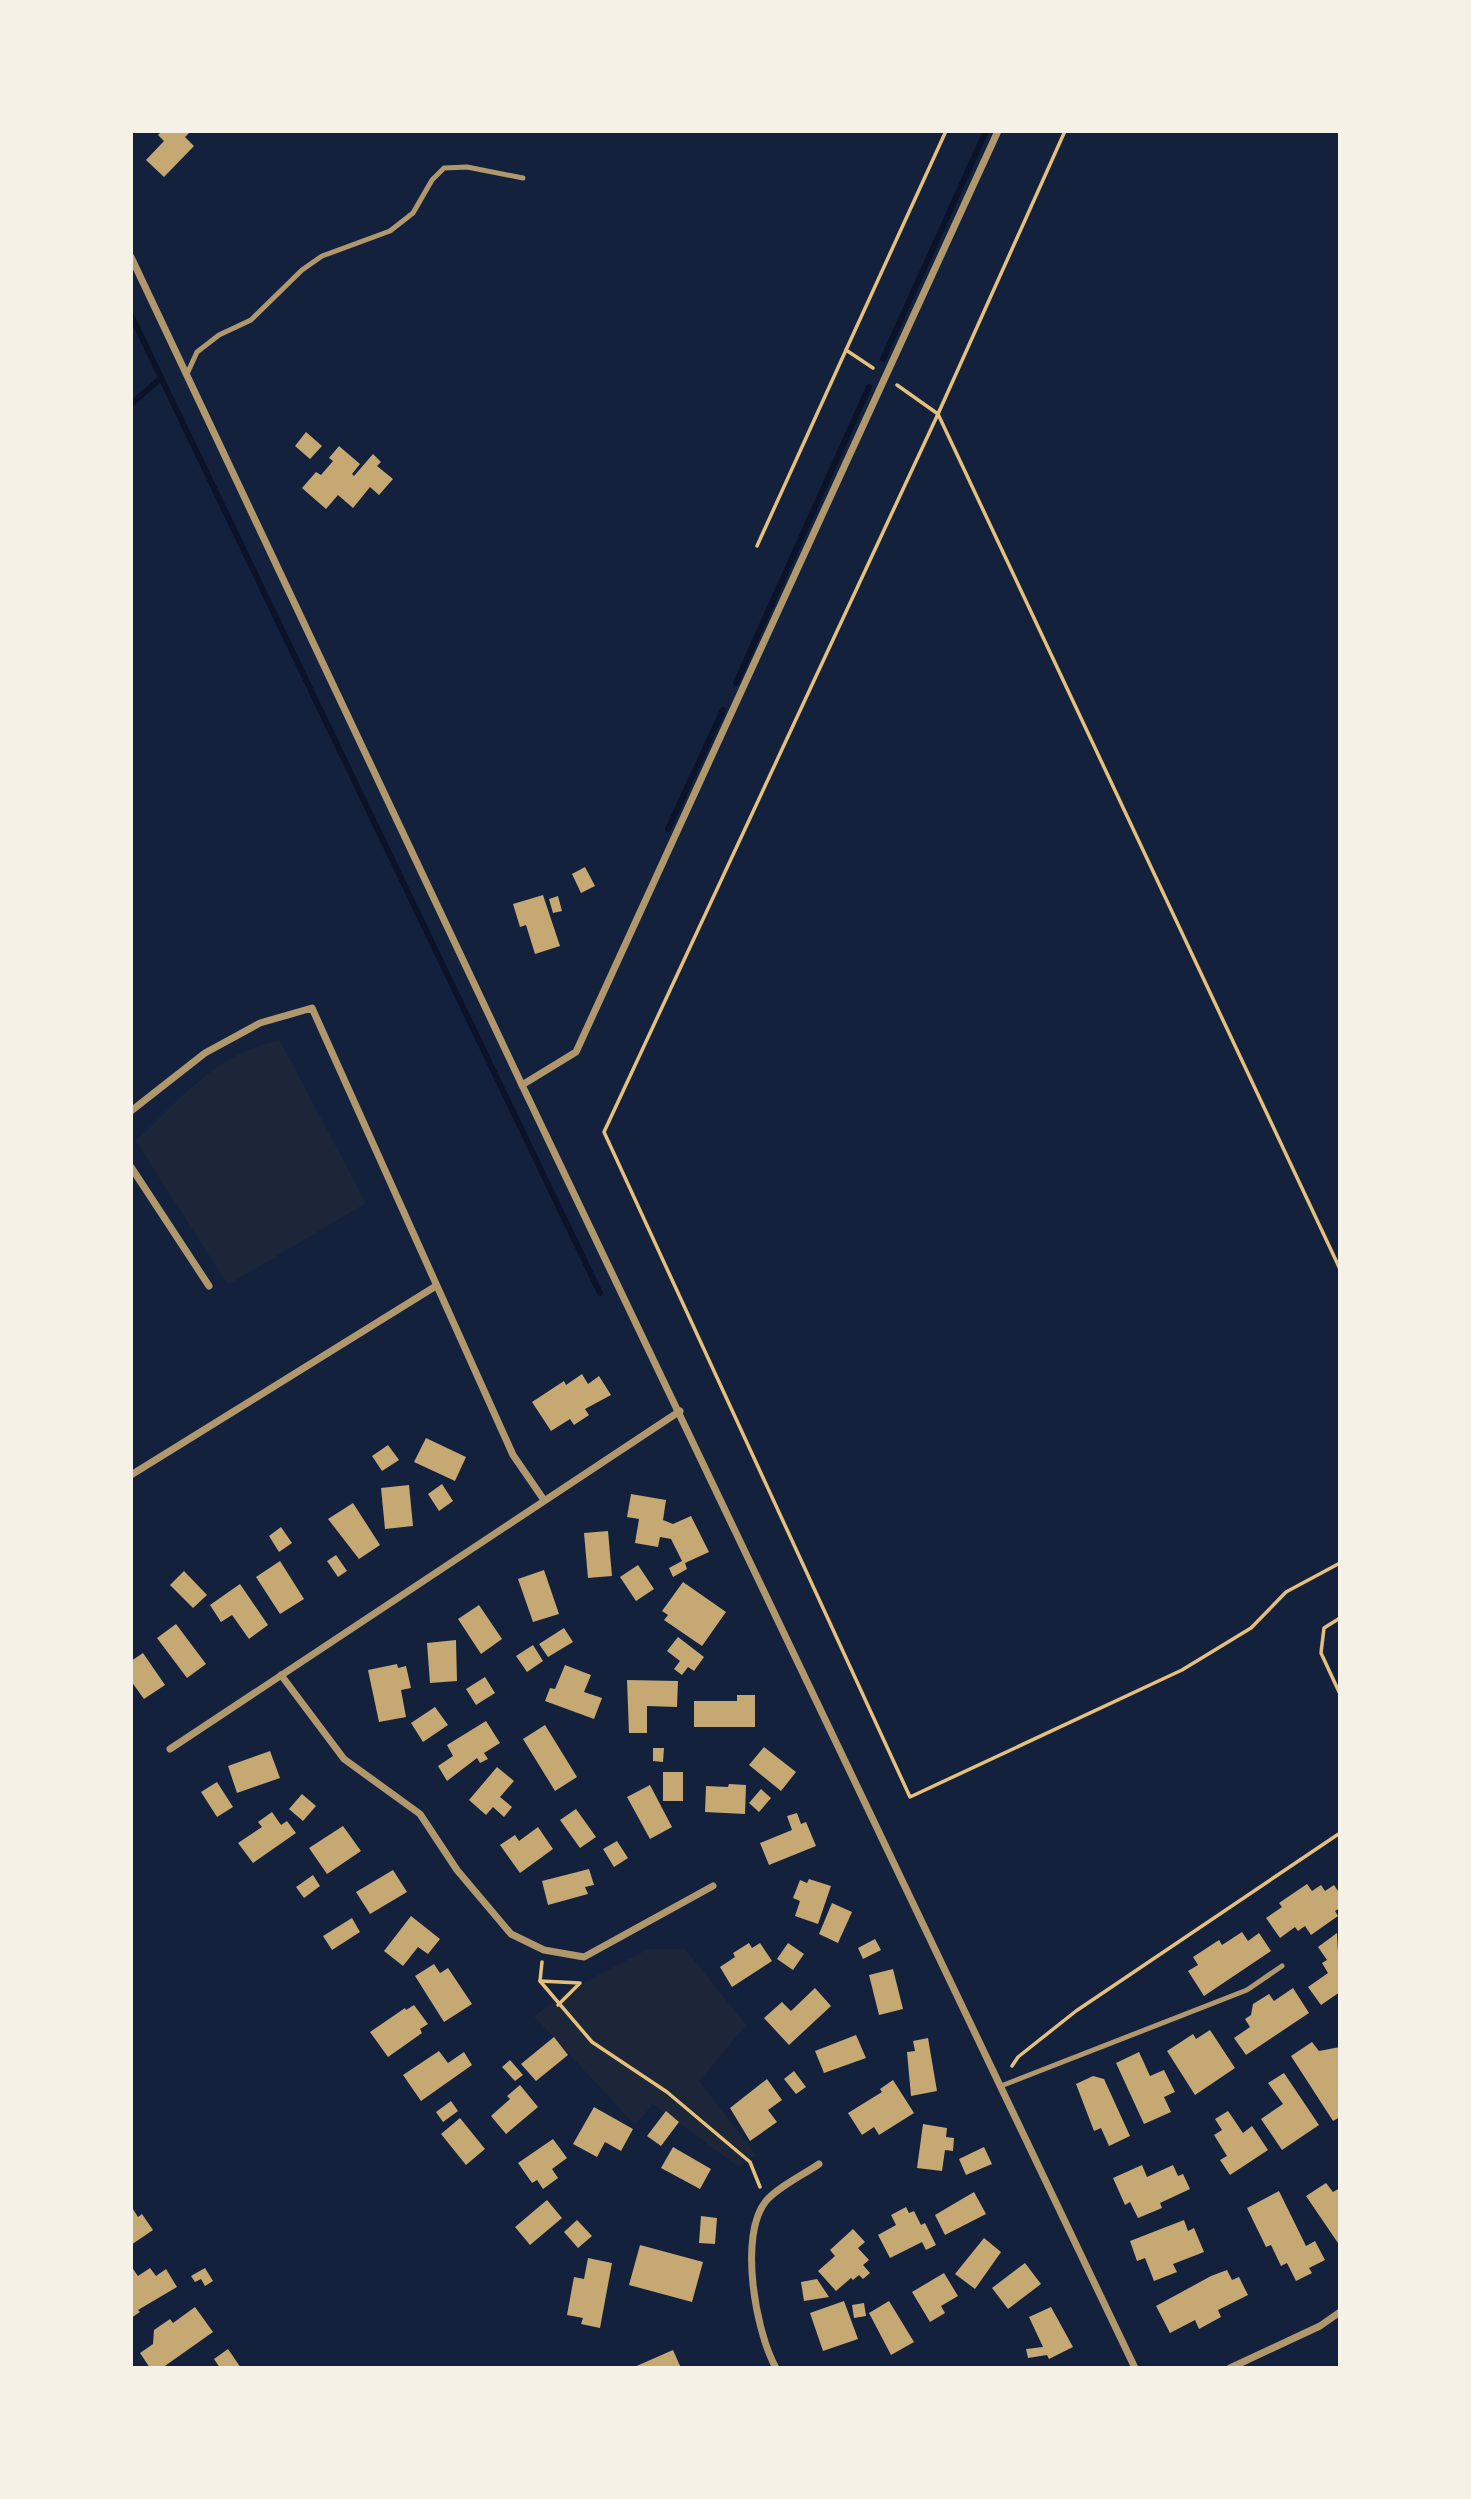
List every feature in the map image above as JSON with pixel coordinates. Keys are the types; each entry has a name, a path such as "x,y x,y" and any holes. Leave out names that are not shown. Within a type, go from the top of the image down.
{"street":[{"path":"522,1085 576,1052 999,131"},
{"path":"131,257 522,1085 680,1410 1135,2368"},
{"path":"131,1111 205,1053 260,1023 312,1007 513,1455 544,1500"},
{"path":"131,1167 209,1286"},
{"path":"131,1475 436,1286"},
{"path":"170,1749 680,1410"},
{"path":"281,1675 344,1759 420,1814 457,1870 511,1934 544,1950 584,1957 713,1886"},
{"path":"776,2368 756,2320 752,2264 757,2227 766,2202 819,2164"},
{"path":"1230,2368 1320,2326 1340,2312"}],"lane":[{"path":"187,374 197,352 219,335 251,320 302,270 322,256 390,231 413,213 432,180 444,169 467,167 523,178"},
{"path":"1001,2086 1247,1990 1282,1966"}],"path":[{"path":"757,546 946,131"},
{"path":"1065,131 938,414 604,1132 911,1797 1182,1670 1251,1628 1286,1592 1340,1563"},
{"path":"846,350 938,414 1340,1269"},
{"path":"1340,1618 1324,1628 1321,1653 1340,1694"},
{"path":"1001,2086 1018,2057 1076,2011 1340,1833"},
{"path":"544,1950 540,1981 558,2005 592,2042 667,2092 750,2162 766,2202"},
{"path":"540,1981 580,1983 558,2005"}],"shaded area":[{"path":"280,1041 366,1203 228,1285 136,1141 184,1094 219,1066 259,1046"},
{"path":"648,1949 685,1949 746,2025 699,2081 756,2155 739,2167 653,2104 635,2125 534,2016 585,1982"}],"building":[{"path":"162,131 191,131 185,137 194,146 164,177 146,160 164,141 158,135"},
{"path":"306,432 322,446 310,459 295,446"},
{"path":"339,446 360,464 352,474 354,476 373,454 381,462 377,466 393,479 379,495 370,487 353,508 338,495 326,509 302,488 316,472 321,475 333,461 329,458"},
{"path":"585,867 595,886 581,893 572,874"},
{"path":"543,895 560,946 535,954 526,925 520,927 513,904"},
{"path":"558,896 562,911 553,913 549,899"},
{"path":"582,1374 588,1384 599,1376 611,1395 585,1409 589,1415 574,1425 570,1419 551,1431 532,1402 564,1381 566,1385"},
{"path":"426,1438 466,1457 455,1481 414,1462"},
{"path":"388,1445 399,1460 382,1471 372,1456"},
{"path":"442,1484 453,1501 439,1511 428,1494"},
{"path":"409,1485 413,1526 385,1529 381,1488"},
{"path":"631,1494 666,1500 663,1520 673,1524 691,1516 709,1552 685,1563 687,1569 673,1577 669,1568 682,1561 671,1539 660,1537 658,1547 635,1543 639,1519 627,1517"},
{"path":"353,1503 380,1545 359,1559 328,1519"},
{"path":"281,1527 292,1543 279,1552 269,1536"},
{"path":"608,1531 612,1576 588,1578 584,1533"},
{"path":"336,1555 347,1571 338,1577 327,1561"},
{"path":"280,1561 304,1599 280,1614 256,1577"},
{"path":"638,1565 654,1589 636,1601 620,1577"},
{"path":"544,1570 559,1614 533,1622 518,1579"},
{"path":"184,1571 207,1595 193,1608 170,1585"},
{"path":"683,1582 726,1612 702,1646 664,1620 668,1615 662,1611"},
{"path":"240,1584 268,1625 249,1639 232,1615 221,1622 210,1605"},
{"path":"479,1605 502,1639 481,1654 458,1619"},
{"path":"176,1624 206,1664 187,1678 157,1638"},
{"path":"564,1628 573,1642 548,1657 539,1644"},
{"path":"678,1637 704,1657 694,1671 688,1667 682,1675 674,1669 680,1661 667,1651"},
{"path":"456,1640 457,1681 430,1683 427,1643"},
{"path":"533,1645 543,1661 527,1672 516,1656"},
{"path":"143,1653 165,1685 144,1699 131,1681 131,1661"},
{"path":"397,1664 398,1668 406,1666 411,1688 401,1690 406,1717 379,1722 368,1670"},
{"path":"565,1665 591,1675 584,1692 602,1698 594,1719 545,1701 550,1688 555,1689"},
{"path":"485,1677 495,1693 476,1705 466,1689"},
{"path":"627,1680 678,1681 677,1707 647,1706 647,1733 629,1733"},
{"path":"737,1695 755,1695 755,1727 694,1727 694,1701 737,1701"},
{"path":"435,1707 448,1725 423,1742 411,1723"},
{"path":"486,1721 500,1743 484,1753 488,1759 480,1763 477,1758 447,1781 438,1766 453,1756 447,1745"},
{"path":"545,1725 577,1777 555,1791 523,1739"},
{"path":"764,1747 796,1772 781,1791 749,1765"},
{"path":"653,1748 664,1748 663,1762 653,1761"},
{"path":"270,1751 280,1778 237,1793 228,1766"},
{"path":"497,1767 514,1781 500,1797 512,1807 504,1817 493,1807 486,1815 469,1800"},
{"path":"663,1772 683,1772 683,1801 663,1801"},
{"path":"217,1782 233,1807 217,1817 201,1792"},
{"path":"729,1784 746,1785 745,1814 705,1812 706,1786 728,1787"},
{"path":"650,1785 672,1827 650,1839 627,1797"},
{"path":"761,1789 771,1798 759,1812 749,1803"},
{"path":"302,1794 316,1806 303,1821 289,1809"},
{"path":"576,1809 596,1837 580,1848 560,1820"},
{"path":"272,1812 281,1825 287,1821 296,1833 253,1863 238,1843 262,1827 258,1822"},
{"path":"797,1813 801,1824 806,1822 816,1846 769,1865 760,1843 792,1830 787,1816"},
{"path":"343,1826 361,1851 327,1874 309,1848"},
{"path":"538,1827 553,1849 520,1873 500,1845 515,1835 519,1841"},
{"path":"617,1841 628,1858 614,1867 603,1849"},
{"path":"589,1869 594,1885 585,1887 588,1894 548,1905 542,1881"},
{"path":"393,1870 407,1892 370,1914 356,1892"},
{"path":"313,1875 320,1886 304,1898 296,1887"},
{"path":"809,1879 831,1886 818,1924 795,1916 800,1901 793,1898 800,1880 807,1883"},
{"path":"1307,1884 1312,1891 1321,1885 1325,1891 1334,1885 1340,1894 1340,1908 1335,1911 1338,1916 1311,1935 1305,1926 1298,1931 1295,1927 1280,1938 1266,1918 1282,1907 1279,1903"},
{"path":"832,1903 852,1912 838,1943 819,1934"},
{"path":"411,1916 440,1939 428,1954 418,1947 403,1966 384,1951"},
{"path":"352,1918 360,1932 332,1950 323,1936"},
{"path":"1242,1932 1248,1941 1259,1933 1271,1951 1204,1996 1188,1971 1198,1965 1193,1957 1219,1940 1222,1945"},
{"path":"1337,1933 1340,1992 1321,2005 1308,1987 1328,1973 1322,1963 1327,1960 1318,1947"},
{"path":"875,1939 881,1950 863,1959 858,1948"},
{"path":"749,1943 752,1948 760,1943 772,1961 732,1987 720,1967 735,1957 733,1953"},
{"path":"788,1943 804,1954 793,1970 777,1959"},
{"path":"434,1964 440,1973 448,1968 472,2004 444,2022 415,1976"},
{"path":"893,1969 903,2009 879,2015 869,1975"},
{"path":"815,1988 831,2006 789,2045 764,2018 782,2002 791,2011"},
{"path":"1293,1988 1309,2013 1246,2055 1234,2038 1250,2027 1245,2019 1251,2015 1253,2004 1269,1994 1274,2001"},
{"path":"414,2005 428,2024 420,2029 422,2033 388,2057 370,2032 405,2008 406,2010"},
{"path":"1210,2030 1235,2068 1195,2095 1167,2051 1193,2034 1196,2039"},
{"path":"856,2035 866,2058 824,2073 815,2051"},
{"path":"554,2037 568,2055 536,2081 521,2064"},
{"path":"928,2038 937,2091 911,2096 907,2052 915,2051 913,2041"},
{"path":"1312,2042 1319,2051 1340,2047 1340,2117 1333,2121 1291,2056"},
{"path":"439,2051 448,2063 464,2052 472,2065 421,2101 403,2075"},
{"path":"1139,2052 1150,2076 1164,2070 1175,2092 1164,2097 1171,2112 1144,2124 1116,2063"},
{"path":"510,2060 523,2075 515,2081 502,2067"},
{"path":"794,2071 806,2087 796,2094 784,2079"},
{"path":"1284,2073 1319,2125 1282,2150 1261,2119 1283,2104 1268,2083"},
{"path":"1093,2076 1104,2079 1130,2136 1109,2146 1101,2128 1094,2131 1076,2084"},
{"path":"767,2079 782,2100 768,2110 777,2122 750,2141 730,2108"},
{"path":"893,2080 914,2113 879,2135 874,2127 862,2135 848,2113 882,2092 880,2089"},
{"path":"520,2085 538,2107 506,2134 491,2116 510,2099 507,2096"},
{"path":"451,2101 458,2111 443,2122 436,2112"},
{"path":"594,2107 633,2129 621,2151 605,2142 597,2157 573,2144"},
{"path":"666,2111 679,2122 661,2146 647,2136"},
{"path":"1228,2111 1243,2133 1252,2126 1268,2150 1230,2175 1220,2160 1227,2156 1214,2135 1222,2130 1215,2119"},
{"path":"460,2118 485,2149 466,2165 441,2134"},
{"path":"923,2124 947,2128 946,2137 954,2138 953,2151 945,2150 942,2171 917,2168"},
{"path":"553,2139 567,2158 552,2169 558,2178 543,2189 537,2180 532,2183 518,2163"},
{"path":"673,2147 711,2169 700,2189 661,2168"},
{"path":"984,2147 992,2164 966,2175 959,2159"},
{"path":"1142,2165 1147,2177 1173,2165 1178,2176 1183,2174 1190,2189 1160,2203 1162,2208 1138,2218 1130,2202 1125,2205 1113,2178"},
{"path":"1326,2183 1333,2192 1340,2188 1340,2246 1306,2196"},
{"path":"1279,2191 1306,2246 1315,2241 1325,2260 1309,2268 1312,2273 1296,2281 1287,2263 1281,2266 1271,2245 1266,2247 1247,2208"},
{"path":"974,2192 986,2214 945,2235 935,2215"},
{"path":"547,2200 562,2218 530,2245 515,2227"},
{"path":"131,2206 138,2217 142,2214 153,2230 131,2245"},
{"path":"906,2207 909,2213 914,2211 921,2225 925,2223 936,2245 926,2250 922,2242 890,2258 878,2235 896,2225 891,2215"},
{"path":"701,2216 717,2218 715,2244 699,2243"},
{"path":"577,2220 592,2236 578,2248 564,2232"},
{"path":"1184,2220 1188,2231 1194,2228 1204,2252 1173,2264 1177,2272 1154,2281 1145,2258 1137,2261 1130,2241"},
{"path":"853,2229 865,2242 858,2248 869,2260 863,2265 870,2273 863,2279 859,2275 853,2280 851,2278 836,2291 818,2271 835,2256 830,2250"},
{"path":"984,2238 1001,2252 975,2289 955,2274"},
{"path":"640,2245 703,2262 692,2302 629,2285"},
{"path":"588,2258 612,2263 600,2328 581,2324 583,2318 567,2315 574,2277 584,2279"},
{"path":"1025,2263 1041,2284 1008,2309 992,2288"},
{"path":"131,2266 138,2276 150,2268 156,2276 166,2269 177,2287 138,2310 140,2312 131,2318"},
{"path":"205,2268 213,2281 205,2286 201,2279 195,2282 191,2276"},
{"path":"1227,2270 1232,2280 1239,2277 1248,2295 1218,2310 1221,2317 1199,2329 1195,2320 1170,2333 1156,2306"},
{"path":"944,2273 958,2296 941,2306 945,2313 930,2322 912,2292"},
{"path":"817,2279 829,2297 804,2301 801,2282"},
{"path":"844,2301 858,2339 823,2351 810,2313"},
{"path":"889,2301 914,2342 891,2355 869,2313"},
{"path":"864,2303 866,2316 854,2318 852,2305"},
{"path":"195,2307 213,2332 162,2368 150,2368 140,2353 153,2344 154,2330 170,2319 173,2323"},
{"path":"1051,2307 1073,2347 1049,2359 1047,2355 1028,2358 1026,2349 1043,2347 1029,2317"},
{"path":"228,2349 241,2368 220,2368 214,2359"},
{"path":"673,2350 681,2368 632,2368"}],"waterway":[{"path":"883,359 986,131"},
{"path":"131,315 600,1293"},
{"path":"131,404 161,378"},
{"path":"736,683 869,387"},
{"path":"668,829 723,710"}]}
